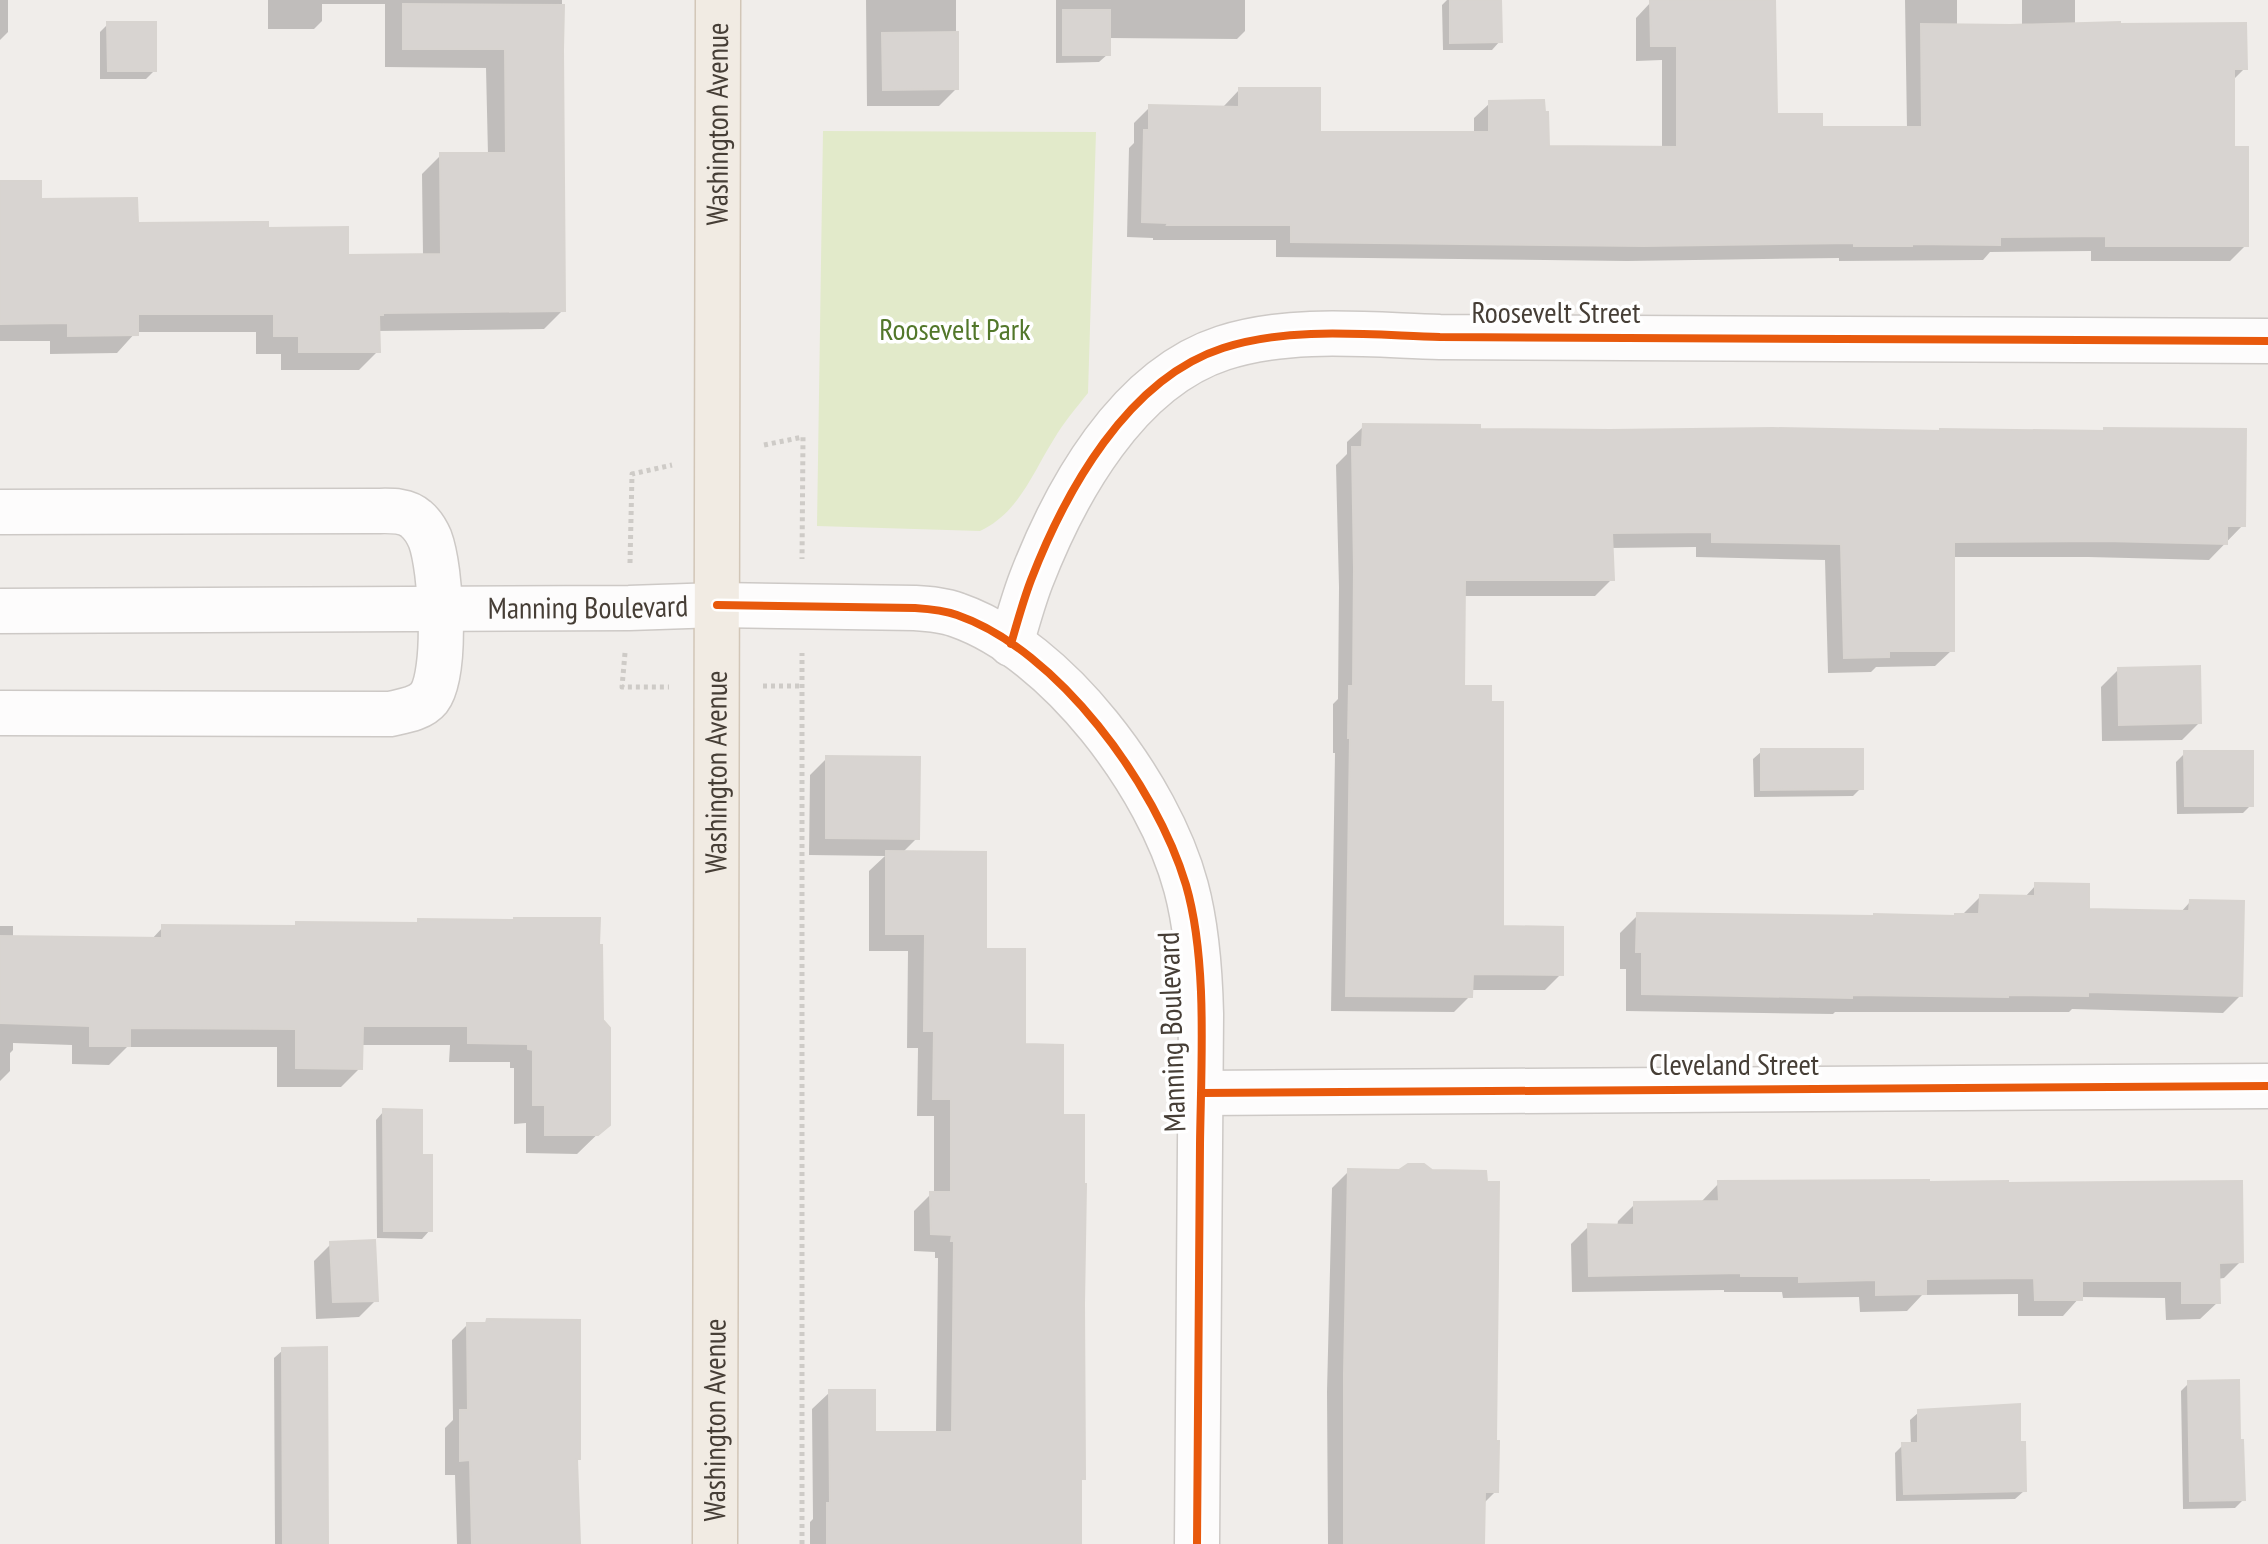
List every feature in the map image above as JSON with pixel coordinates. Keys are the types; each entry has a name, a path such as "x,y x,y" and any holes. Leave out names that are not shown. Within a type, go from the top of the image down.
{"main road":[{"name":"Washington Avenue","path":"715,1544 718,0"}],"street":[{"name":"Roosevelt Street","path":"1011,644 1031,580 1072,491 1099,448 1130,410 1164,380 1203,356 1245,343 1281,337 1340,334 2268,341"},
{"path":"0,512 404,512 419,522 430,540 440,608 441,654 430,697 403,712 390,714 0,713"},
{"name":"Manning Boulevard","path":"0,611 717,605 901,607 960,616 1011,644 1035,662 1084,708 1136,779 1164,830 1186,885 1195,929 1200,969 1201,1093 1197,1544"},
{"name":"Cleveland Street","path":"1201,1093 2268,1086"}],"path":[{"path":"802,686 802,1544"}],"green space":[{"name":"Roosevelt Park","path":"823,131 1096,132 1088,393 1058,433 1015,503 994,523 980,531 817,526"}],"building":[{"path":"1450,0 1501,0 1502,42 1450,43"},
{"path":"1650,0 1775,0 1777,114 1822,114 1822,127 1922,127 1921,24 2246,23 2247,69 2234,69 2234,147 2248,147 2248,246 2106,246 2106,236 2000,237 2000,245 1912,246 1854,246 1854,243 1644,246 1291,242 1291,225 1167,225 1142,222 1144,130 1149,130 1149,105 1239,107 1239,88 1320,88 1320,132 1489,132 1489,101 1544,100 1545,112 1548,112 1549,146 1677,147 1677,46 1651,46"},
{"path":"403,4 564,5 565,311 383,313 379,315 380,352 299,352 299,336 274,336 274,314 138,314 138,335 68,336 68,323 0,324 0,181 41,181 41,199 137,198 138,223 268,222 268,228 348,227 348,255 441,254 440,153 506,153 505,49 403,49"},
{"path":"1063,10 1110,10 1110,55 1063,55"},
{"path":"107,22 156,22 156,71 108,71"},
{"path":"958,32 958,89 883,90 882,33"},
{"path":"1363,424 1610,430 2246,429 2245,526 2227,526 2227,544 1954,542 1954,651 1889,651 1889,657 1844,658 1841,544 1712,542 1712,532 1612,533 1614,580 1465,580 1464,686 1491,686 1491,702 1503,702 1503,926 1563,927 1563,975 1473,974 1472,997 1346,996 1349,686 1353,686 1352,447 1362,447"},
{"path":"2200,666 2201,723 2119,725 2118,668"},
{"path":"1761,749 1863,749 1863,789 1761,790"},
{"path":"2184,751 2253,751 2253,806 2185,806"},
{"path":"826,756 920,757 919,839 826,838"},
{"path":"886,851 986,852 986,949 1025,949 1025,1044 1063,1045 1063,1115 1084,1115 1085,1479 1081,1479 1081,1544 827,1544 827,1503 830,1503 829,1390 875,1390 875,1432 952,1432 954,1241 951,1241 952,1235 931,1234 930,1192 951,1192 951,1099 933,1099 934,1031 924,1031 925,934 886,934"},
{"path":"2035,883 2089,884 2089,909 2189,911 2190,900 2244,901 2242,996 2088,992 2088,996 1852,995 1852,998 1642,994 1642,952 1636,952 1637,913 1955,916 1979,914 1980,895 2035,896"},
{"path":"600,918 603,1020 610,1028 610,1125 598,1135 545,1135 545,1105 533,1105 533,1050 528,1049 528,1044 468,1043 468,1026 363,1026 362,1069 296,1068 296,1029 130,1028 130,1046 90,1046 90,1026 0,1023 0,936 162,938 162,925 296,926 296,922 418,923 418,919"},
{"path":"383,1109 422,1110 422,1155 432,1155 432,1231 384,1231"},
{"path":"1408,1164 1424,1164 1432,1170 1486,1171 1487,1182 1499,1182 1498,1492 1485,1492 1484,1544 1344,1544 1348,1169 1399,1170"},
{"path":"1929,1180 2008,1183 2242,1181 2243,1262 2219,1263 2220,1303 2182,1303 2182,1281 2082,1281 2082,1300 2035,1300 2034,1278 1926,1279 1926,1294 1876,1295 1876,1280 1799,1282 1799,1276 1741,1276 1741,1273 1589,1276 1588,1224 1634,1225 1634,1202 1719,1201 1718,1181"},
{"path":"375,1240 378,1301 333,1302 330,1242"},
{"path":"487,1319 580,1320 580,1459 577,1459 580,1544 472,1544 470,1460 460,1461 460,1410 468,1410 467,1323 486,1323"},
{"path":"327,1347 328,1544 283,1544 282,1348"},
{"path":"2239,1380 2245,1500 2190,1501 2188,1381"},
{"path":"2020,1404 2020,1442 2025,1442 2026,1491 1904,1494 1902,1443 1918,1443 1918,1410"}],"cycle path":[{"path":"1011,644 1045,546 1081,476 1104,443 1129,412 1157,385 1189,363 1249,341 1303,334 2268,341"},
{"path":"717,605 915,608 957,615 995,633 1031,658 1066,689 1127,765 1152,806 1172,846 1186,885 1198,946 1202,1047 1197,1544"},
{"path":"1201,1093 2268,1086"}]}
